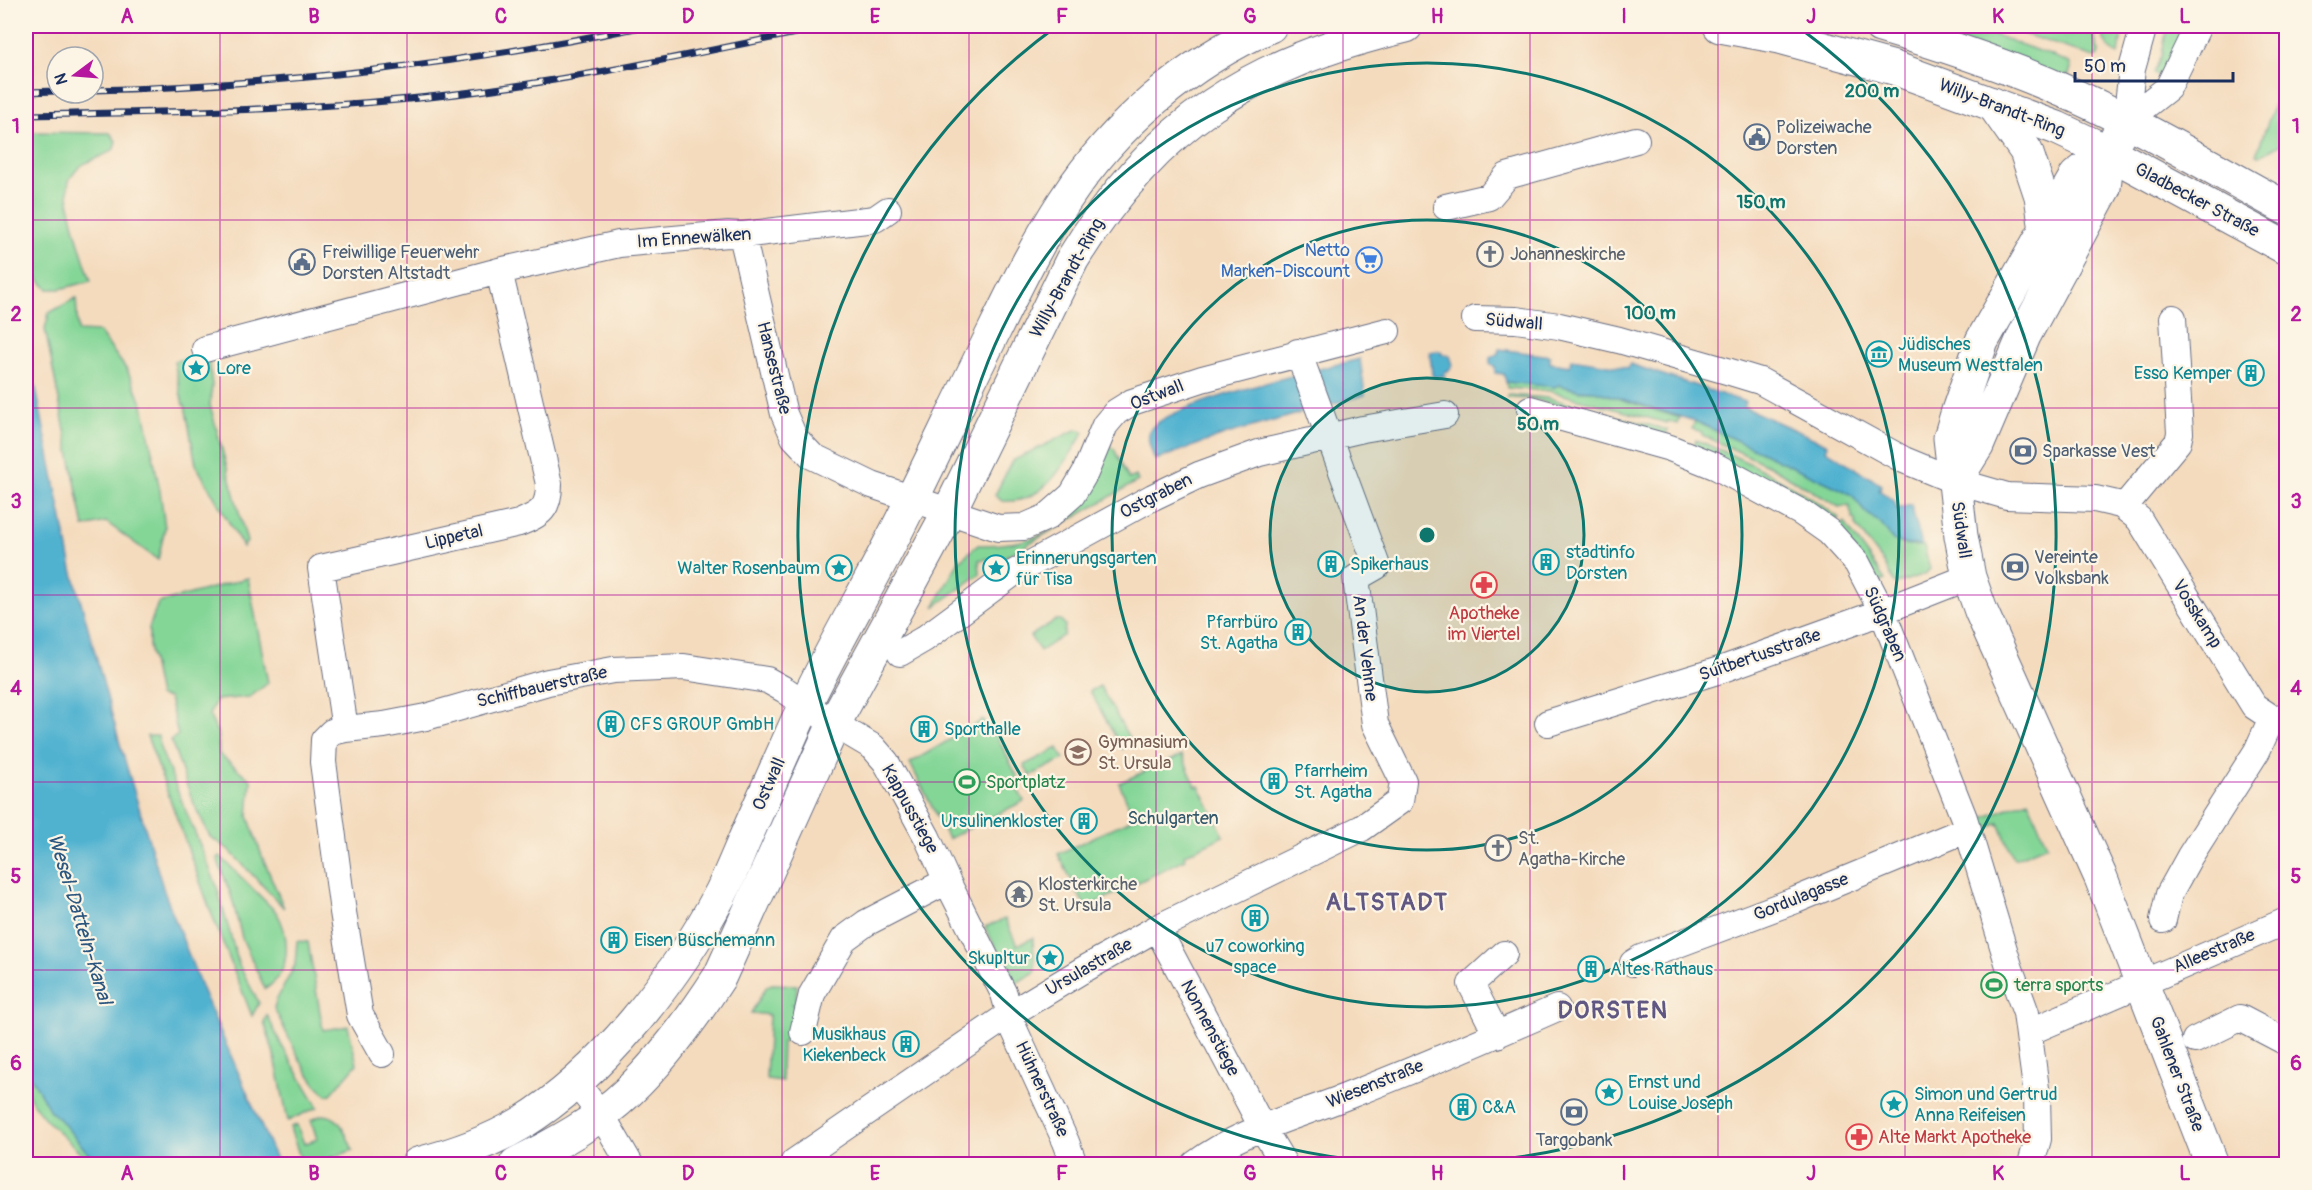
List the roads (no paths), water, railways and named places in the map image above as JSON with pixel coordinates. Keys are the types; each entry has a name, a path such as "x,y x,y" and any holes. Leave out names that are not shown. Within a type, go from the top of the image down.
{"main road":[{"path":"913,498 937,444 1046,229 1089,167 1130,121 1171,86 1221,51 1270,26"},
{"name":"Willy-Brandt-Ring","path":"950,510 1072,260 1094,224 1119,191 1152,155 1187,122 1223,97 1268,71 1368,28 1406,26"},
{"name":"Willy-Brandt-Ring","path":"1720,26 1780,37 1894,68 2057,128 2108,152"},
{"name":"Willy-Brandt-Ring","path":"1880,26 1987,62 2071,94 2126,121"},
{"path":"1993,104 2026,151 2041,196 2046,230"},
{"path":"1954,481 1950,438 1982,341 2076,176 2108,152 2126,121"},
{"name":"Gladbecker Straße","path":"2126,121 2286,208"},
{"path":"1954,481 1977,446 2024,336 2104,188 2108,152"},
{"name":"Gladbecker Straße","path":"2108,152 2286,248"},
{"name":"Südwall","path":"1954,481 1969,578 1981,611 2101,878 2141,983"},
{"name":"Ostwall","path":"417,1164 458,1153 517,1125 574,1082 630,1027 659,992 702,928 724,888 805,705 913,498"},
{"name":"Ostwall","path":"516,1164 601,1114 627,1094 660,1060 700,1008 720,976 834,724 950,510"},
{"name":"Gahlener Straße","path":"2141,983 2212,1164"}],"street":[{"path":"2126,121 2132,69 2144,26"},
{"path":"2126,121 2168,88 2198,26"},
{"path":"1446,207 1489,197 1507,176 1636,140"},
{"name":"Im Ennewälken","path":"499,271 619,243 728,234 742,235 875,219 888,210"},
{"name":"Hansestraße","path":"742,235 784,414 794,437 812,456 872,484 913,498"},
{"path":"205,349 499,271"},
{"name":"Lippetal","path":"345,729 321,568 519,523 534,517 546,507 549,484 499,271"},
{"path":"1954,481 2007,496 2096,499 2124,507 2178,442 2180,433 2173,318"},
{"name":"Südwall","path":"1475,319 1516,320 1600,335 1760,381 1904,460 1954,481"},
{"name":"Ostwall","path":"913,498 998,528 1024,527 1056,511 1072,495 1085,473 1100,434 1116,412 1132,402 1174,388 1300,358 1387,331"},
{"path":"1300,358 1326,429"},
{"name":"Südgraben","path":"1530,410 1670,448 1717,467 1802,513 1829,532 1857,563 1882,611 1968,829 2009,966 2026,1013 2037,1096 2038,1139 2031,1164"},
{"name":"Ostgraben","path":"900,653 924,639 1012,574 1153,497 1199,475 1326,429 1363,429 1445,415"},
{"name":"An der Vehme","path":"1326,429 1377,566 1356,578 1375,724 1403,781 1400,801"},
{"name":"Vosskamp","path":"2124,507 2139,519 2254,706 2279,718 2190,856 2169,894 2163,920"},
{"name":"Suitbertusstraße","path":"1548,723 1720,670 1969,578"},
{"name":"Schiffbauerstraße","path":"345,729 426,717 548,682 613,670 684,667 767,680 805,705"},
{"name":"Kappusstiege","path":"805,705 873,747 886,762 927,837 1004,994 1010,1014"},
{"path":"345,729 332,732 324,740 323,762 360,1015 382,1054"},
{"name":"Ursulastraße","path":"794,1162 1010,1014 1157,928 1362,828 1400,801"},
{"name":"Gordulagasse","path":"1633,963 1796,900 1968,829"},
{"path":"803,1032 812,994 844,939 866,923 947,881"},
{"name":"Alleestraße","path":"2029,1032 2286,921"},
{"name":"Nonnenstiege","path":"1157,928 1262,1127 1284,1164"},
{"path":"1497,1035 1471,984 1504,954"},
{"name":"Wiesenstraße","path":"1195,1164 1209,1154 1262,1127 1344,1097 1557,1008"},
{"name":"Hühnerstraße","path":"1010,1014 1014,1029 1074,1164"},
{"path":"2195,1040 2240,1018 2286,1042"},
{"path":"574,1082 601,1114 630,1164"}],"water":[{"name":"Wesel-Datteln-Kanal","path":"26,339 72,569 120,744 164,891 202,989 278,1164 97,1164 59,1118 50,1111 26,1067"},
{"path":"1499,349 1550,356 1550,363 1570,366 1572,359 1628,368 1630,364 1745,402 1744,407 1828,445 1826,450 1882,485 1879,490 1894,501 1897,509 1911,505 1922,545 1908,545 1893,540 1881,524 1864,511 1853,496 1845,491 1695,421 1595,391 1558,385 1555,387 1506,382 1504,374 1495,373 1495,367 1490,363 1490,358 1498,354"},
{"path":"1441,351 1441,354 1450,356 1453,365 1444,372 1445,376 1434,377 1430,352"},
{"path":"1360,359 1365,395 1227,434 1155,460 1149,433 1163,419 1215,398"}],"railway":[{"path":"105,89 301,78 440,62 645,26"},
{"path":"26,115 187,112 402,100 503,88 597,72 830,26"},
{"path":"26,92 45,91"}],"place":[{"name":"Polizeiwache Dorsten","path":"1757,137"},
{"name":"Johanneskirche","path":"1490,254"},
{"name":"Netto Marken-Discount","path":"1369,260"},
{"name":"Freiwillige Feuerwehr Dorsten Altstadt","path":"302,262"},
{"name":"Jüdisches Museum Westfalen","path":"1879,354"},
{"name":"Lore","path":"196,368"},
{"name":"Esso Kemper","path":"2251,373"},
{"name":"Sparkasse Vest","path":"2023,451"},
{"name":"stadtinfo Dorsten","path":"1546,562"},
{"name":"Spikerhaus","path":"1331,564"},
{"name":"Vereinte Volksbank","path":"2015,567"},
{"name":"Walter Rosenbaum","path":"839,568"},
{"name":"Erinnerungsgarten für Tisa","path":"996,568"},
{"name":"Apotheke im Viertel","path":"1484,585"},
{"name":"Pfarrbüro St. Agatha","path":"1298,632"},
{"name":"CFS GROUP GmbH","path":"611,724"},
{"name":"Sporthalle","path":"924,729"},
{"name":"Gymnasium St. Ursula","path":"1078,752"},
{"name":"Pfarrheim St. Agatha","path":"1274,781"},
{"name":"Sportplatz","path":"967,782"},
{"name":"Ursulinenkloster","path":"1084,821"},
{"name":"St. Agatha-Kirche","path":"1498,848"},
{"name":"Klosterkirche St. Ursula","path":"1019,894"},
{"name":"u7 coworking space","path":"1255,918"},
{"name":"Eisen Büschemann","path":"614,940"},
{"name":"Skupltur","path":"1050,958"},
{"name":"Altes Rathaus","path":"1591,969"},
{"name":"terra sports","path":"1994,985"},
{"name":"Musikhaus Kiekenbeck","path":"906,1044"},
{"name":"Ernst und Louise Joseph","path":"1609,1092"},
{"name":"Simon und Gertrud Anna Reifeisen","path":"1894,1104"},
{"name":"C&A","path":"1463,1107"},
{"name":"Targobank","path":"1574,1112"},
{"name":"Alte Markt Apotheke","path":"1859,1137"}],"district":[{"name":"ALTSTADT","path":"1387,902"},
{"name":"DORSTEN","path":"1613,1010"}],"park label":[{"name":"Schulgarten","path":"1173,818"}]}
